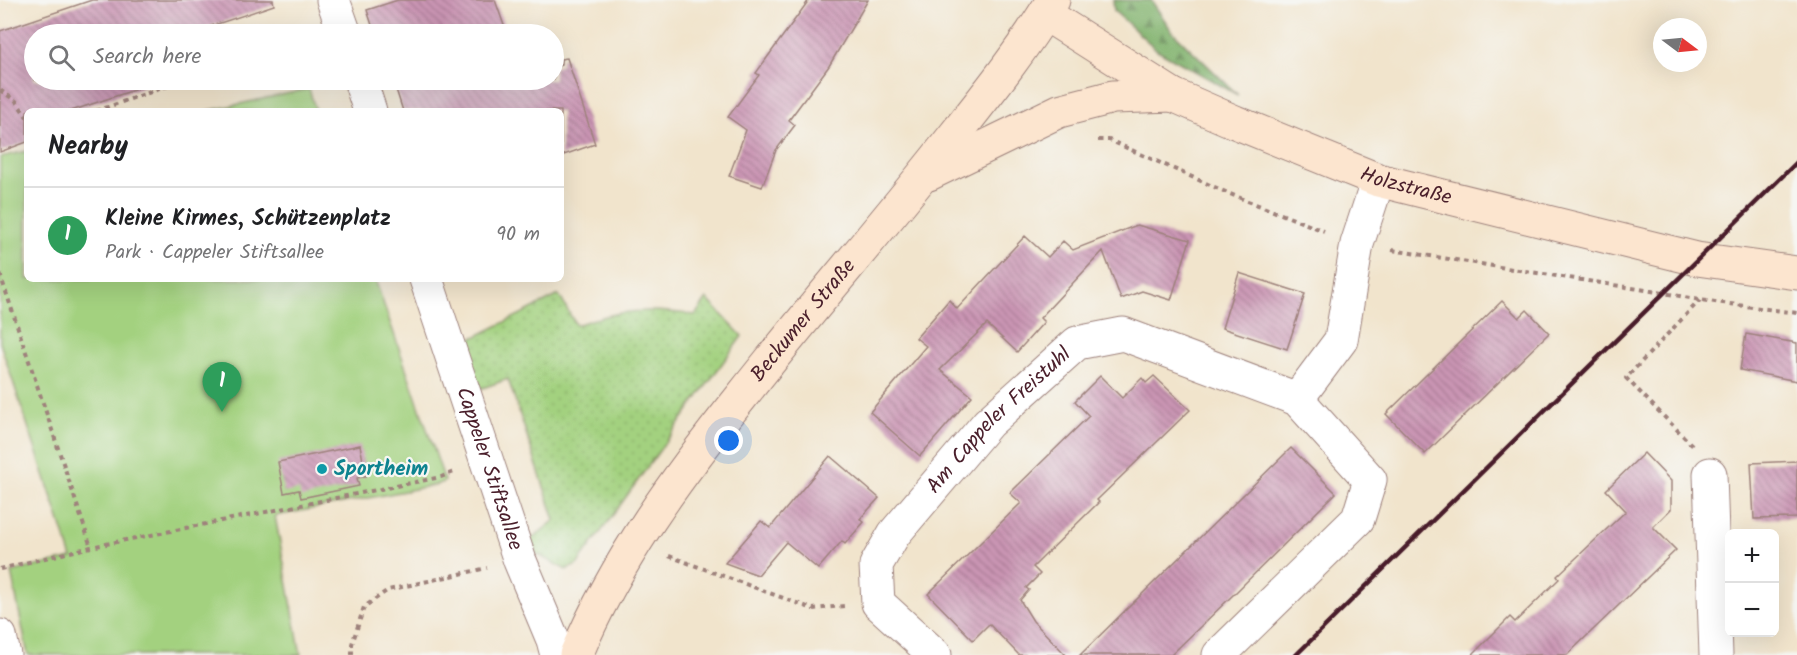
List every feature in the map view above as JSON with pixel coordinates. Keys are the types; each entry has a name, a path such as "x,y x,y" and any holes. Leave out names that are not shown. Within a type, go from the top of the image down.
{"main road":[{"name":"Holzstraße","path":"1049,7 1173,94 1235,122 1378,180 1697,259 1797,273"},
{"name":"Beckumer Straße","path":"576,655 593,614 633,543 710,436 922,177 1011,64 1049,7"},
{"path":"922,177 1059,111 1113,97 1173,94"}],"street":[{"path":"333,0 341,24"},
{"path":"363,90 369,108"},
{"path":"1297,399 1341,340 1357,244 1378,180"},
{"name":"Cappeler Stiftsallee","path":"427,282 520,561 557,655"},
{"name":"Am Cappeler Freistuhl","path":"878,603 876,565 894,534 988,423 1077,343 1123,334 1297,399 1370,480 1358,519 1219,655"},
{"path":"1710,474 1716,655"},
{"path":"878,603 935,655"},
{"path":"0,636 4,655"}],"path":[{"path":"0,90 16,101 24,113"},
{"path":"105,108 156,90"},
{"path":"0,274 92,547"},
{"path":"1700,300 1626,378 1690,442 1710,474"},
{"path":"0,568 92,547 441,477 486,460"},
{"path":"633,543 813,609 878,603"},
{"path":"352,655 352,644 364,607 388,590 520,561"}],"green space":[{"path":"1113,0 1151,0 1172,31 1238,95 1157,50 1114,11"},
{"path":"309,90 315,108 221,108"},
{"path":"24,152 24,282 376,282 445,481 436,485 275,516 301,655 28,655 11,572 72,558 0,343 0,157"},
{"path":"559,295 576,325 606,316 635,311 663,311 695,315 707,299 742,336 577,565 566,570 535,553 530,540 555,520 508,379 480,389 465,342"}],"building":[{"path":"92,0 273,0 274,5 217,24 24,24 24,90 134,90 80,108 24,108 24,143 0,152 0,31"},
{"path":"398,0 495,0 503,24 372,24 367,10"},
{"path":"809,0 868,0 829,66 789,120 795,125 776,150 762,187 729,176 746,130 728,117 759,75 756,73"},
{"path":"564,58 567,58 595,144 564,155 564,108 402,108 396,90 564,90"},
{"path":"1137,225 1190,240 1171,300 1142,291 1121,299 1103,251 1040,318 1044,322 1017,352 987,324 940,370 972,396 920,456 870,412 926,346 916,338 949,300 957,309 1025,236 1048,257 1063,241 1073,250"},
{"path":"1239,273 1305,294 1287,349 1222,328"},
{"path":"1502,301 1519,318 1527,310 1549,333 1425,454 1386,414"},
{"path":"1746,334 1797,343 1797,381 1740,370"},
{"path":"1100,376 1122,398 1142,378 1146,383 1154,376 1190,410 1097,500 1099,502 1033,567 1040,574 1026,588 1029,590 1020,600 1033,621 1066,655 1019,655 989,624 973,640 928,594 1021,503 1010,493 1089,416 1075,401"},
{"name":"Sportheim","path":"360,445 366,476 357,478 359,486 301,498 299,490 284,493 278,462"},
{"path":"1291,448 1336,493 1233,595 1171,655 1080,655"},
{"path":"1644,453 1671,481 1671,509 1653,527 1676,550 1567,655 1472,655 1510,617 1515,622 1559,579 1557,576 1626,511 1606,490"},
{"path":"830,456 879,498 860,519 864,522 845,544 842,541 818,569 786,542 758,575 725,563 761,521 770,528"},
{"path":"1797,461 1797,518 1754,519 1751,463"}],"railway":[{"path":"1296,655 1797,162"}],"place":[{"name":"Kleine Kirmes, Schützenplatz","path":"222,412"},
{"name":"Sportheim","path":"322,469"}]}
